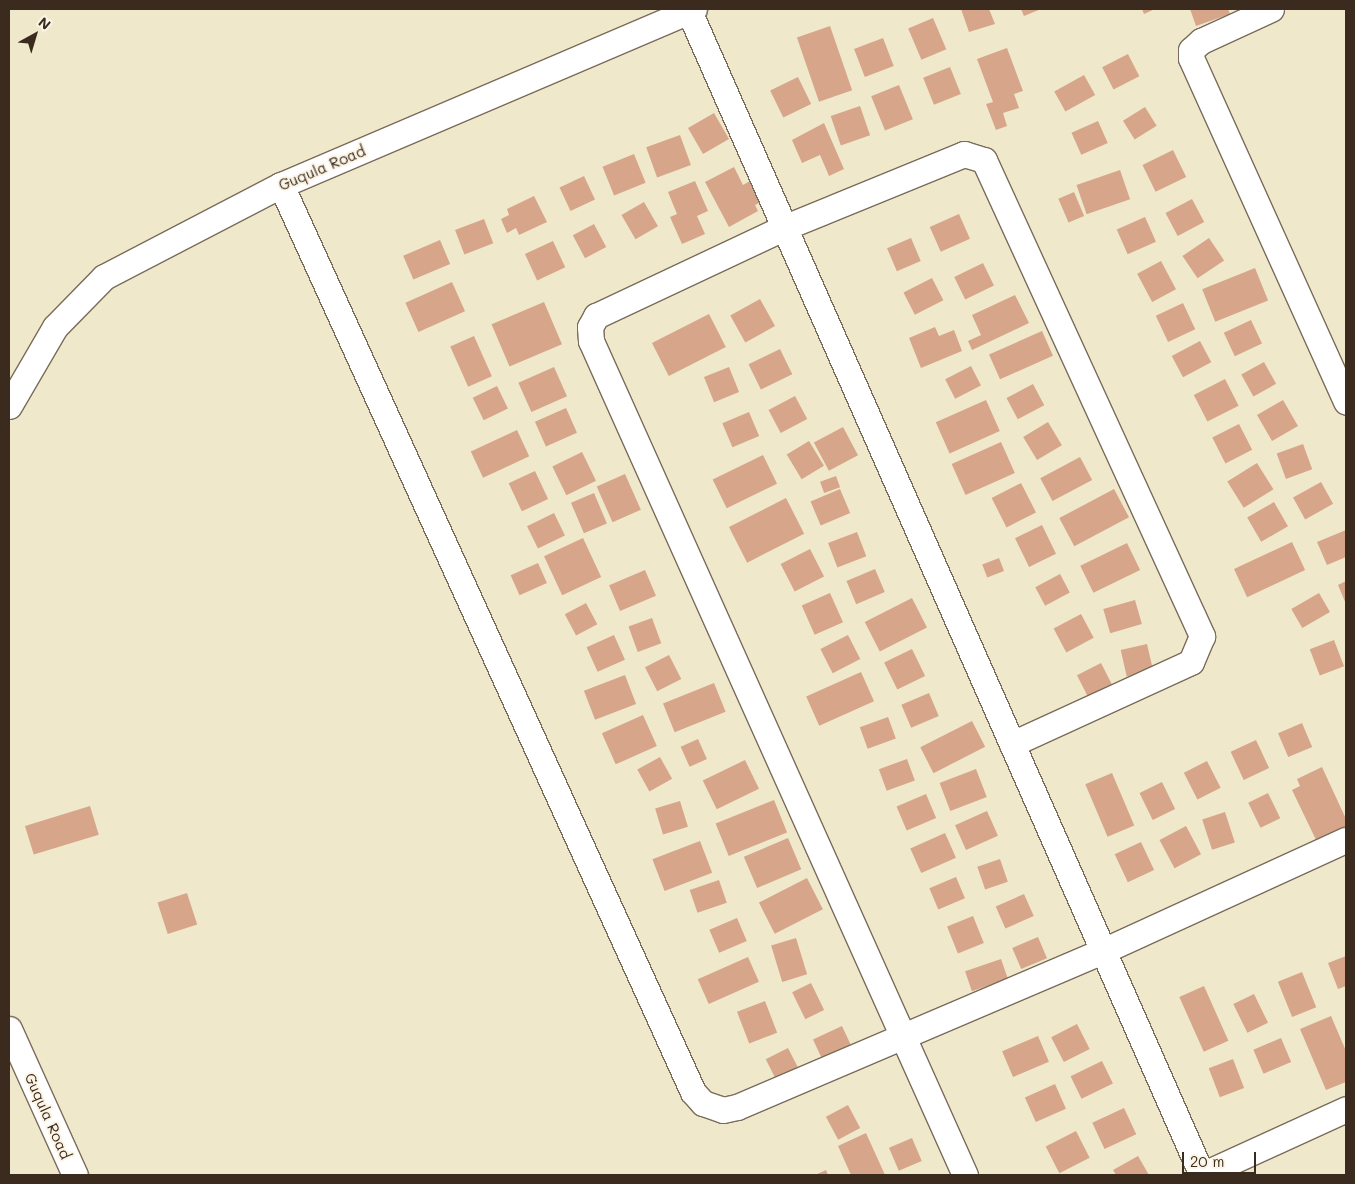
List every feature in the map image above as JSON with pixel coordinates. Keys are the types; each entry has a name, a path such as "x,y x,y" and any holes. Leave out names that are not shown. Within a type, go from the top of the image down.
{"street":[{"path":"1270,9 1201,41 1191,50 1191,58 1346,402"},
{"path":"691,10 782,228 1202,1175 1346,1109"},
{"name":"Guqula Road","path":"9,406 55,327 104,276 281,185 691,10"},
{"path":"966,1175 591,341 590,327 606,308 782,228 964,154 984,160 1202,636 1191,662 1012,744"},
{"path":"281,185 693,1092 712,1108 737,1107 1103,951 1346,840"},
{"name":"Guqula Road","path":"9,1029 74,1175"}],"building":[{"path":"961,9 989,9 995,24 969,32"},
{"path":"1021,9 1041,9 1024,16"},
{"path":"1142,9 1155,9 1144,14"},
{"path":"1190,9 1228,9 1230,14 1196,26"},
{"path":"933,18 946,49 921,60 908,29"},
{"path":"830,26 852,90 819,102 797,37"},
{"path":"883,38 894,66 865,77 854,49"},
{"path":"1007,48 1023,91 1014,94 1019,108 1003,113 1007,126 996,130 986,104 993,102 977,59"},
{"path":"1128,54 1139,76 1114,89 1102,67"},
{"path":"950,67 961,94 934,105 923,78"},
{"path":"1084,75 1095,95 1065,112 1054,91"},
{"path":"798,77 811,104 783,118 770,91"},
{"path":"899,85 913,119 885,131 871,96"},
{"path":"860,106 870,135 841,145 831,116"},
{"path":"1145,107 1157,126 1135,139 1123,121"},
{"path":"714,113 729,139 703,154 688,128"},
{"path":"1098,121 1108,143 1081,155 1072,133"},
{"path":"824,123 844,169 829,176 820,155 802,163 792,140"},
{"path":"680,135 691,165 657,177 646,147"},
{"path":"1173,150 1186,177 1156,192 1142,165"},
{"path":"634,154 646,183 614,195 602,167"},
{"path":"734,167 743,185 750,181 761,202 755,205 758,211 729,227 705,182"},
{"path":"1120,170 1130,199 1087,214 1077,185"},
{"path":"584,176 595,200 571,211 560,187"},
{"path":"695,181 708,211 697,216 705,234 682,244 670,217 677,214 668,192"},
{"path":"1074,192 1084,216 1069,223 1058,199"},
{"path":"534,196 547,222 519,235 516,228 507,233 501,219 509,215 507,209"},
{"path":"1192,199 1204,222 1178,236 1166,213"},
{"path":"644,202 658,226 635,239 621,215"},
{"path":"959,214 970,239 941,252 930,227"},
{"path":"1145,217 1156,242 1128,254 1117,230"},
{"path":"484,219 493,243 464,254 455,230"},
{"path":"594,224 606,247 585,258 573,235"},
{"path":"911,238 921,261 897,271 887,248"},
{"path":"1209,238 1224,260 1198,278 1182,256"},
{"path":"440,240 450,264 413,280 403,256"},
{"path":"553,241 565,267 537,280 525,254"},
{"path":"1161,261 1176,289 1152,302 1137,274"},
{"path":"983,263 994,285 965,299 954,277"},
{"path":"1255,268 1268,300 1215,322 1202,289"},
{"path":"932,278 943,300 915,315 903,293"},
{"path":"452,282 465,311 418,332 405,303"},
{"path":"1015,295 1029,323 972,350 968,341 981,335 972,315"},
{"path":"760,299 775,326 745,343 730,315"},
{"path":"544,302 562,344 510,367 492,324"},
{"path":"1183,303 1195,329 1168,342 1156,316"},
{"path":"709,314 726,347 669,376 652,343"},
{"path":"1251,320 1262,344 1235,356 1224,333"},
{"path":"935,327 939,336 954,330 962,351 921,368 909,338"},
{"path":"1042,331 1053,356 1000,379 989,355"},
{"path":"474,336 492,376 468,387 450,347"},
{"path":"1200,341 1211,362 1183,377 1172,356"},
{"path":"780,349 792,374 761,390 749,364"},
{"path":"1264,362 1276,384 1253,396 1241,375"},
{"path":"971,366 981,386 955,399 945,379"},
{"path":"554,367 567,396 531,412 518,383"},
{"path":"729,367 739,392 714,402 704,377"},
{"path":"1225,379 1239,406 1207,422 1194,395"},
{"path":"1033,384 1044,405 1018,419 1007,398"},
{"path":"497,386 508,408 484,420 473,398"},
{"path":"795,396 807,419 781,433 769,410"},
{"path":"986,400 1000,431 950,453 936,422"},
{"path":"1283,400 1298,426 1272,441 1257,415"},
{"path":"566,408 577,433 546,446 535,422"},
{"path":"749,412 759,436 732,447 722,423"},
{"path":"1048,422 1062,445 1037,460 1023,437"},
{"path":"1239,424 1252,450 1225,463 1212,438"},
{"path":"843,427 858,455 829,471 814,442"},
{"path":"517,430 529,456 483,478 471,452"},
{"path":"809,441 824,466 802,479 787,454"},
{"path":"1001,442 1015,473 965,495 952,464"},
{"path":"1303,444 1312,469 1286,479 1277,454"},
{"path":"582,452 596,481 566,495 552,466"},
{"path":"763,455 777,484 727,508 713,480"},
{"path":"1080,457 1092,480 1052,501 1040,478"},
{"path":"1257,463 1273,489 1244,508 1227,482"},
{"path":"535,471 548,499 522,511 509,483"},
{"path":"625,474 641,510 613,522 597,487"},
{"path":"836,476 840,487 824,493 820,482"},
{"path":"1321,482 1333,504 1305,519 1293,498"},
{"path":"1021,483 1036,512 1007,527 992,498"},
{"path":"840,489 850,513 821,525 811,502"},
{"path":"1114,489 1129,517 1074,546 1059,518"},
{"path":"594,493 607,523 584,533 571,503"},
{"path":"786,498 804,534 747,563 729,527"},
{"path":"1274,502 1288,526 1261,542 1247,518"},
{"path":"554,513 565,535 538,549 527,526"},
{"path":"1042,525 1056,554 1029,567 1015,538"},
{"path":"1346,530 1346,557 1327,565 1317,542"},
{"path":"857,532 866,556 837,567 828,543"},
{"path":"583,538 601,577 562,595 544,556"},
{"path":"1292,542 1305,570 1247,597 1234,569"},
{"path":"1127,543 1140,570 1093,593 1080,566"},
{"path":"810,549 824,577 795,592 781,564"},
{"path":"999,558 1004,571 987,578 982,564"},
{"path":"538,563 547,583 520,595 511,575"},
{"path":"875,569 885,592 856,604 846,581"},
{"path":"645,570 656,596 620,611 609,585"},
{"path":"1060,574 1070,593 1045,606 1035,587"},
{"path":"1346,581 1346,604 1338,585"},
{"path":"830,593 843,622 815,635 802,606"},
{"path":"1319,593 1330,612 1302,628 1291,609"},
{"path":"912,598 927,627 880,651 865,622"},
{"path":"1135,600 1142,624 1110,633 1103,609"},
{"path":"586,603 597,624 576,635 565,614"},
{"path":"1081,614 1094,638 1066,652 1054,629"},
{"path":"652,618 661,643 638,652 629,627"},
{"path":"614,635 625,660 598,672 587,647"},
{"path":"848,635 860,659 833,673 820,649"},
{"path":"1334,640 1344,666 1320,675 1310,649"},
{"path":"1147,644 1153,670 1127,676 1121,650"},
{"path":"912,649 925,676 897,690 884,663"},
{"path":"669,655 681,679 657,691 645,667"},
{"path":"1101,663 1113,687 1089,699 1077,675"},
{"path":"861,672 874,701 819,726 806,696"},
{"path":"625,675 636,704 595,720 584,691"},
{"path":"714,683 726,712 675,732 663,704"},
{"path":"929,693 939,716 911,728 901,705"},
{"path":"643,715 657,746 616,764 602,733"},
{"path":"888,717 896,739 868,749 860,727"},
{"path":"972,721 985,747 933,773 920,747"},
{"path":"1302,723 1312,747 1288,757 1278,733"},
{"path":"698,739 707,759 690,767 681,747"},
{"path":"1256,740 1269,768 1244,780 1231,752"},
{"path":"660,757 672,779 649,791 637,770"},
{"path":"907,759 915,781 887,791 879,769"},
{"path":"745,760 759,789 717,809 703,781"},
{"path":"1207,761 1221,788 1197,800 1184,773"},
{"path":"1322,767 1346,819 1346,831 1318,844 1292,790 1300,786 1297,779"},
{"path":"976,769 987,797 950,811 940,783"},
{"path":"1112,773 1134,825 1108,837 1085,784"},
{"path":"1162,782 1175,809 1153,820 1140,793"},
{"path":"1268,793 1280,818 1261,828 1248,803"},
{"path":"926,794 936,818 907,830 897,807"},
{"path":"774,800 787,832 729,856 716,824"},
{"path":"680,801 688,827 663,834 655,809"},
{"path":"90,806 99,835 34,855 25,826"},
{"path":"987,811 998,836 966,850 955,825"},
{"path":"1225,812 1235,842 1212,850 1202,819"},
{"path":"1186,826 1201,854 1175,868 1160,840"},
{"path":"945,833 956,858 921,873 910,848"},
{"path":"788,838 801,869 757,888 744,857"},
{"path":"700,841 712,873 665,891 652,859"},
{"path":"1141,842 1154,870 1128,882 1115,854"},
{"path":"1000,859 1008,882 985,890 977,867"},
{"path":"956,877 965,898 938,910 929,888"},
{"path":"807,878 823,909 775,934 759,903"},
{"path":"719,880 727,903 698,913 690,890"},
{"path":"187,893 197,924 168,934 158,903"},
{"path":"1024,894 1034,916 1005,929 996,907"},
{"path":"973,916 984,943 958,953 947,926"},
{"path":"737,918 747,941 719,953 709,930"},
{"path":"1038,937 1047,958 1021,969 1012,948"},
{"path":"796,938 807,974 782,982 771,946"},
{"path":"1346,956 1346,986 1338,989 1328,963"},
{"path":"748,957 759,982 709,1004 698,979"},
{"path":"1001,959 1008,979 972,991 965,971"},
{"path":"1302,972 1316,1007 1292,1017 1278,982"},
{"path":"811,983 824,1010 805,1019 792,992"},
{"path":"1204,986 1228,1041 1204,1052 1179,997"},
{"path":"1254,994 1268,1023 1247,1033 1233,1004"},
{"path":"765,1001 777,1033 749,1043 737,1012"},
{"path":"1331,1016 1346,1051 1346,1082 1326,1090 1300,1029"},
{"path":"1077,1024 1090,1049 1064,1062 1051,1037"},
{"path":"842,1026 851,1045 822,1059 813,1040"},
{"path":"1038,1036 1049,1062 1013,1077 1002,1051"},
{"path":"1281,1038 1291,1062 1264,1074 1253,1050"},
{"path":"788,1048 798,1068 776,1079 766,1059"},
{"path":"1233,1059 1244,1088 1220,1097 1209,1068"},
{"path":"1102,1061 1113,1083 1082,1099 1071,1076"},
{"path":"1055,1084 1066,1109 1036,1122 1025,1097"},
{"path":"848,1105 860,1128 838,1140 826,1117"},
{"path":"1124,1108 1136,1134 1105,1149 1092,1123"},
{"path":"1076,1131 1090,1158 1059,1173 1046,1146"},
{"path":"866,1133 885,1175 851,1175 838,1146"},
{"path":"912,1138 922,1161 899,1171 889,1148"},
{"path":"1138,1156 1149,1175 1116,1175 1113,1170"},
{"path":"826,1170 828,1175 815,1175"}]}
